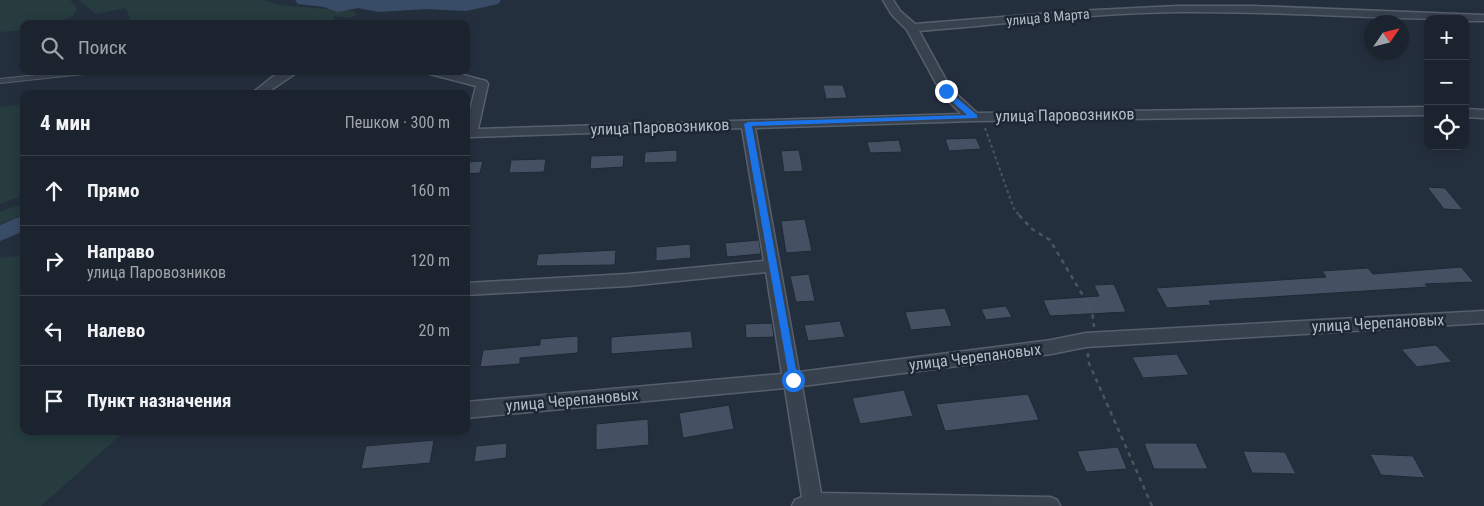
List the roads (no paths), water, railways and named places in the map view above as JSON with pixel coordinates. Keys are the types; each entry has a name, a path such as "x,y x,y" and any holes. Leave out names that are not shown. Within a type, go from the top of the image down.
{"street":[{"path":"888,0 896,13 912,28 946,91 962,108 978,117"},
{"name":"улица 8 Марта","path":"912,28 1106,12 1178,9 1261,10 1398,17 1484,18"},
{"path":"263,90 286,75"},
{"name":"улица Паровозников","path":"449,75 482,84 471,133 978,117 1424,111"},
{"path":"1469,113 1484,114"},
{"path":"748,124 793,380 808,504 1050,506"},
{"path":"470,289 628,280 772,266"},
{"name":"улица Черепановых","path":"470,410 793,380 1051,347 1086,340 1484,317"}],"lane":[{"path":"0,81 56,75"}],"water":[{"path":"20,217 20,233 0,241 0,225"}],"waterway":[{"path":"305,0 328,1 338,6 358,2 378,6 426,3 466,5 491,0"}]}
